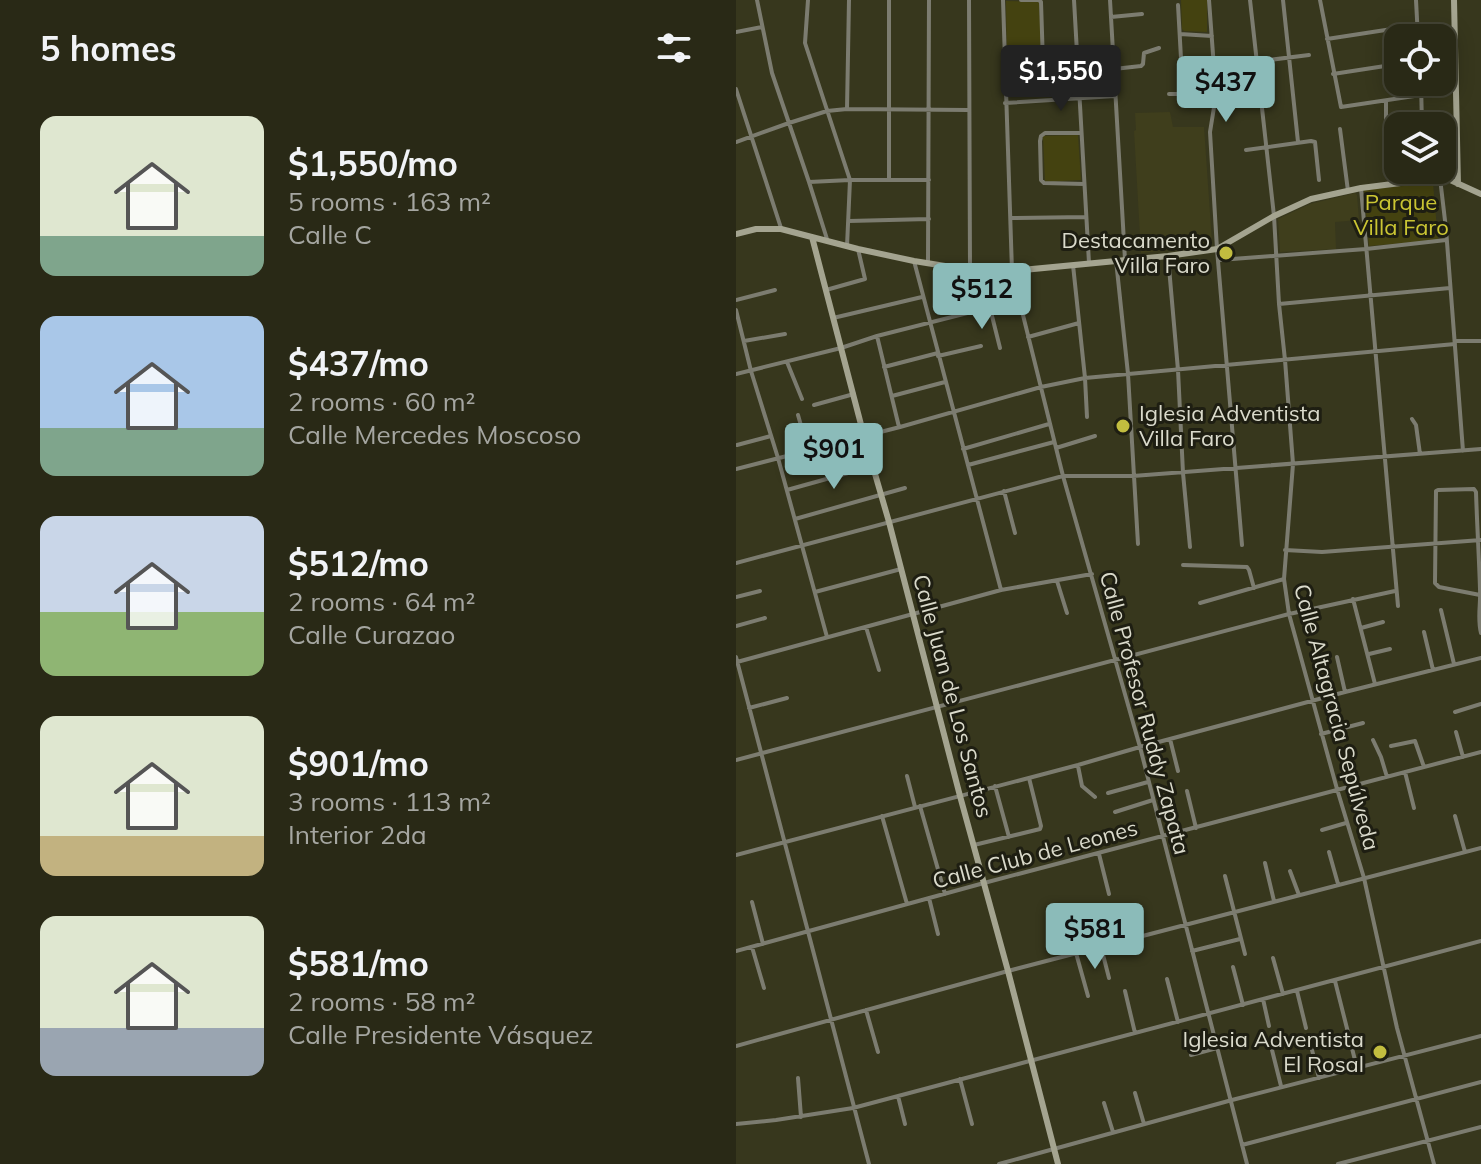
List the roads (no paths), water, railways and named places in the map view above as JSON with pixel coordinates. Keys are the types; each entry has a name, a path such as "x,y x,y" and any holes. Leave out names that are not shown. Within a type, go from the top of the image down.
{"street":[{"path":"757,0 772,73 827,241"},
{"path":"808,0 805,43 850,180 847,246"},
{"path":"847,109 849,0"},
{"path":"889,0 889,180"},
{"path":"928,263 929,0"},
{"path":"969,0 970,270"},
{"name":"Calle Profesor Ruddy Zapata","path":"1003,0 1012,271 1063,476 1140,747 1247,1164"},
{"path":"1004,67 1043,63 1041,2 1021,0"},
{"path":"1074,0 1089,263"},
{"path":"1110,0 1125,260"},
{"path":"1209,0 1216,95 1210,132 1217,249 1242,545"},
{"name":"Calle Altagracia Sepúlveda","path":"1250,0 1274,216 1293,464 1284,579 1289,614 1364,878 1404,1056 1434,1164"},
{"path":"1283,0 1298,142"},
{"path":"1326,0 1320,0 1341,107 1415,96"},
{"path":"1416,0 1418,24"},
{"path":"1454,0 1454,24"},
{"path":"1178,5 1183,94"},
{"path":"1111,17 1142,14"},
{"path":"736,32 762,27"},
{"path":"1327,39 1384,30"},
{"path":"1180,34 1212,36"},
{"path":"1114,69 1141,66 1144,53 1159,48"},
{"path":"1237,64 1309,55"},
{"path":"1333,74 1384,66"},
{"path":"736,89 781,229"},
{"path":"1169,94 1216,95"},
{"path":"1005,103 1115,96"},
{"path":"1456,96 1458,184 1481,194"},
{"path":"1386,101 1386,112"},
{"path":"736,142 827,111 968,110"},
{"path":"1340,129 1348,191"},
{"path":"1081,133 1045,133 1041,136 1041,180 1050,184 1084,184"},
{"path":"1246,150 1315,142 1319,180"},
{"path":"809,182 929,180"},
{"path":"737,231 781,229 914,261 970,270 1012,271 1217,249 1311,199 1393,184"},
{"path":"1441,184 1463,451"},
{"path":"1361,188 1398,606"},
{"path":"1011,218 1086,217"},
{"path":"849,221 929,219"},
{"name":"Calle Juan de Los Santos","path":"812,237 1058,1164"},
{"path":"1219,260 1446,240"},
{"path":"826,290 865,279 858,249"},
{"path":"1168,256 1190,547"},
{"path":"1116,260 1128,374 1138,544"},
{"path":"914,261 1001,590"},
{"path":"1073,265 1087,417"},
{"path":"1279,304 1450,288"},
{"path":"736,300 775,290"},
{"path":"833,318 922,297"},
{"path":"736,374 1019,300"},
{"path":"990,308 1000,348"},
{"path":"736,310 827,637"},
{"path":"1028,337 1079,323"},
{"path":"744,341 785,334"},
{"path":"877,336 900,427"},
{"path":"736,469 1085,378 1481,341"},
{"path":"884,367 981,346"},
{"path":"787,362 802,399"},
{"path":"892,396 945,382"},
{"path":"814,405 854,394"},
{"path":"798,415 808,450"},
{"path":"1412,419 1416,425 1420,454"},
{"path":"963,449 1050,424"},
{"path":"737,445 771,436"},
{"path":"968,465 1095,436"},
{"path":"736,563 1063,476 1183,473 1481,449"},
{"path":"787,490 873,466"},
{"path":"795,519 905,488"},
{"path":"1480,595 1436,586 1436,490 1476,490 1480,595 1478,618 1481,633"},
{"path":"1004,491 1015,533"},
{"path":"1285,550 1322,552 1479,540"},
{"path":"1183,565 1247,567 1254,588"},
{"path":"815,592 901,569"},
{"path":"869,1164 736,660 1001,590 1092,574"},
{"path":"1200,603 1284,579"},
{"path":"1057,581 1067,613"},
{"path":"736,597 760,591"},
{"path":"736,760 1289,614 1395,591"},
{"path":"1353,599 1375,684"},
{"path":"1441,610 1454,664"},
{"path":"736,626 765,618"},
{"path":"1361,628 1383,622"},
{"path":"866,627 879,670"},
{"path":"1424,632 1433,670"},
{"path":"1368,654 1390,649"},
{"path":"1337,657 1345,692"},
{"path":"736,855 1481,658"},
{"path":"749,708 787,698"},
{"path":"1455,712 1481,704"},
{"path":"1321,734 1363,723"},
{"path":"1456,732 1463,757"},
{"path":"1170,739 1178,771"},
{"path":"1373,740 1387,777"},
{"path":"1391,746 1415,741 1424,767"},
{"name":"Calle Club de Leones","path":"736,951 1481,752"},
{"path":"1078,765 1082,786 1095,797"},
{"path":"1405,772 1414,808"},
{"path":"907,776 945,894"},
{"path":"974,845 1041,827 1029,778"},
{"path":"1108,793 1148,782"},
{"path":"995,786 1009,837"},
{"path":"1187,791 1196,828"},
{"path":"1115,812 1153,800"},
{"path":"882,816 907,904"},
{"path":"1455,816 1465,852"},
{"path":"1322,830 1347,822"},
{"path":"736,1046 1008,971 1481,848"},
{"path":"1329,852 1338,885"},
{"path":"1099,854 1109,894"},
{"path":"1265,863 1274,901"},
{"path":"1290,871 1299,895"},
{"path":"1225,876 1245,954"},
{"path":"929,898 938,934"},
{"path":"752,902 763,944"},
{"path":"1111,910 1120,942"},
{"path":"1192,951 1241,939"},
{"path":"736,1124 853,1108 1481,941"},
{"path":"752,947 764,988"},
{"path":"1101,947 1109,978"},
{"path":"1076,953 1088,996"},
{"path":"1273,958 1283,994"},
{"path":"1233,967 1243,1005"},
{"path":"1167,979 1178,1022"},
{"path":"1334,980 1357,1068"},
{"path":"1297,990 1306,1028"},
{"path":"1125,991 1135,1033"},
{"path":"1263,999 1269,1026"},
{"path":"866,1010 878,1052"},
{"path":"999,1164 1481,1036"},
{"path":"1310,1042 1319,1078"},
{"path":"1191,1055 1217,1048"},
{"path":"1272,1050 1282,1087"},
{"path":"798,1078 801,1117"},
{"path":"960,1079 972,1124"},
{"path":"1242,1145 1481,1082"},
{"path":"1135,1093 1144,1124"},
{"path":"898,1096 905,1124"},
{"path":"1104,1103 1113,1132"},
{"path":"1338,1164 1481,1127"}],"place":[{"name":"Destacamento Villa Faro","path":"1226,253"},
{"name":"Iglesia Adventista Villa Faro","path":"1123,426"},
{"name":"Iglesia Adventista El Rosal","path":"1380,1052"}],"park label":[{"name":"Parque Villa Faro","path":"1401,214"}]}
